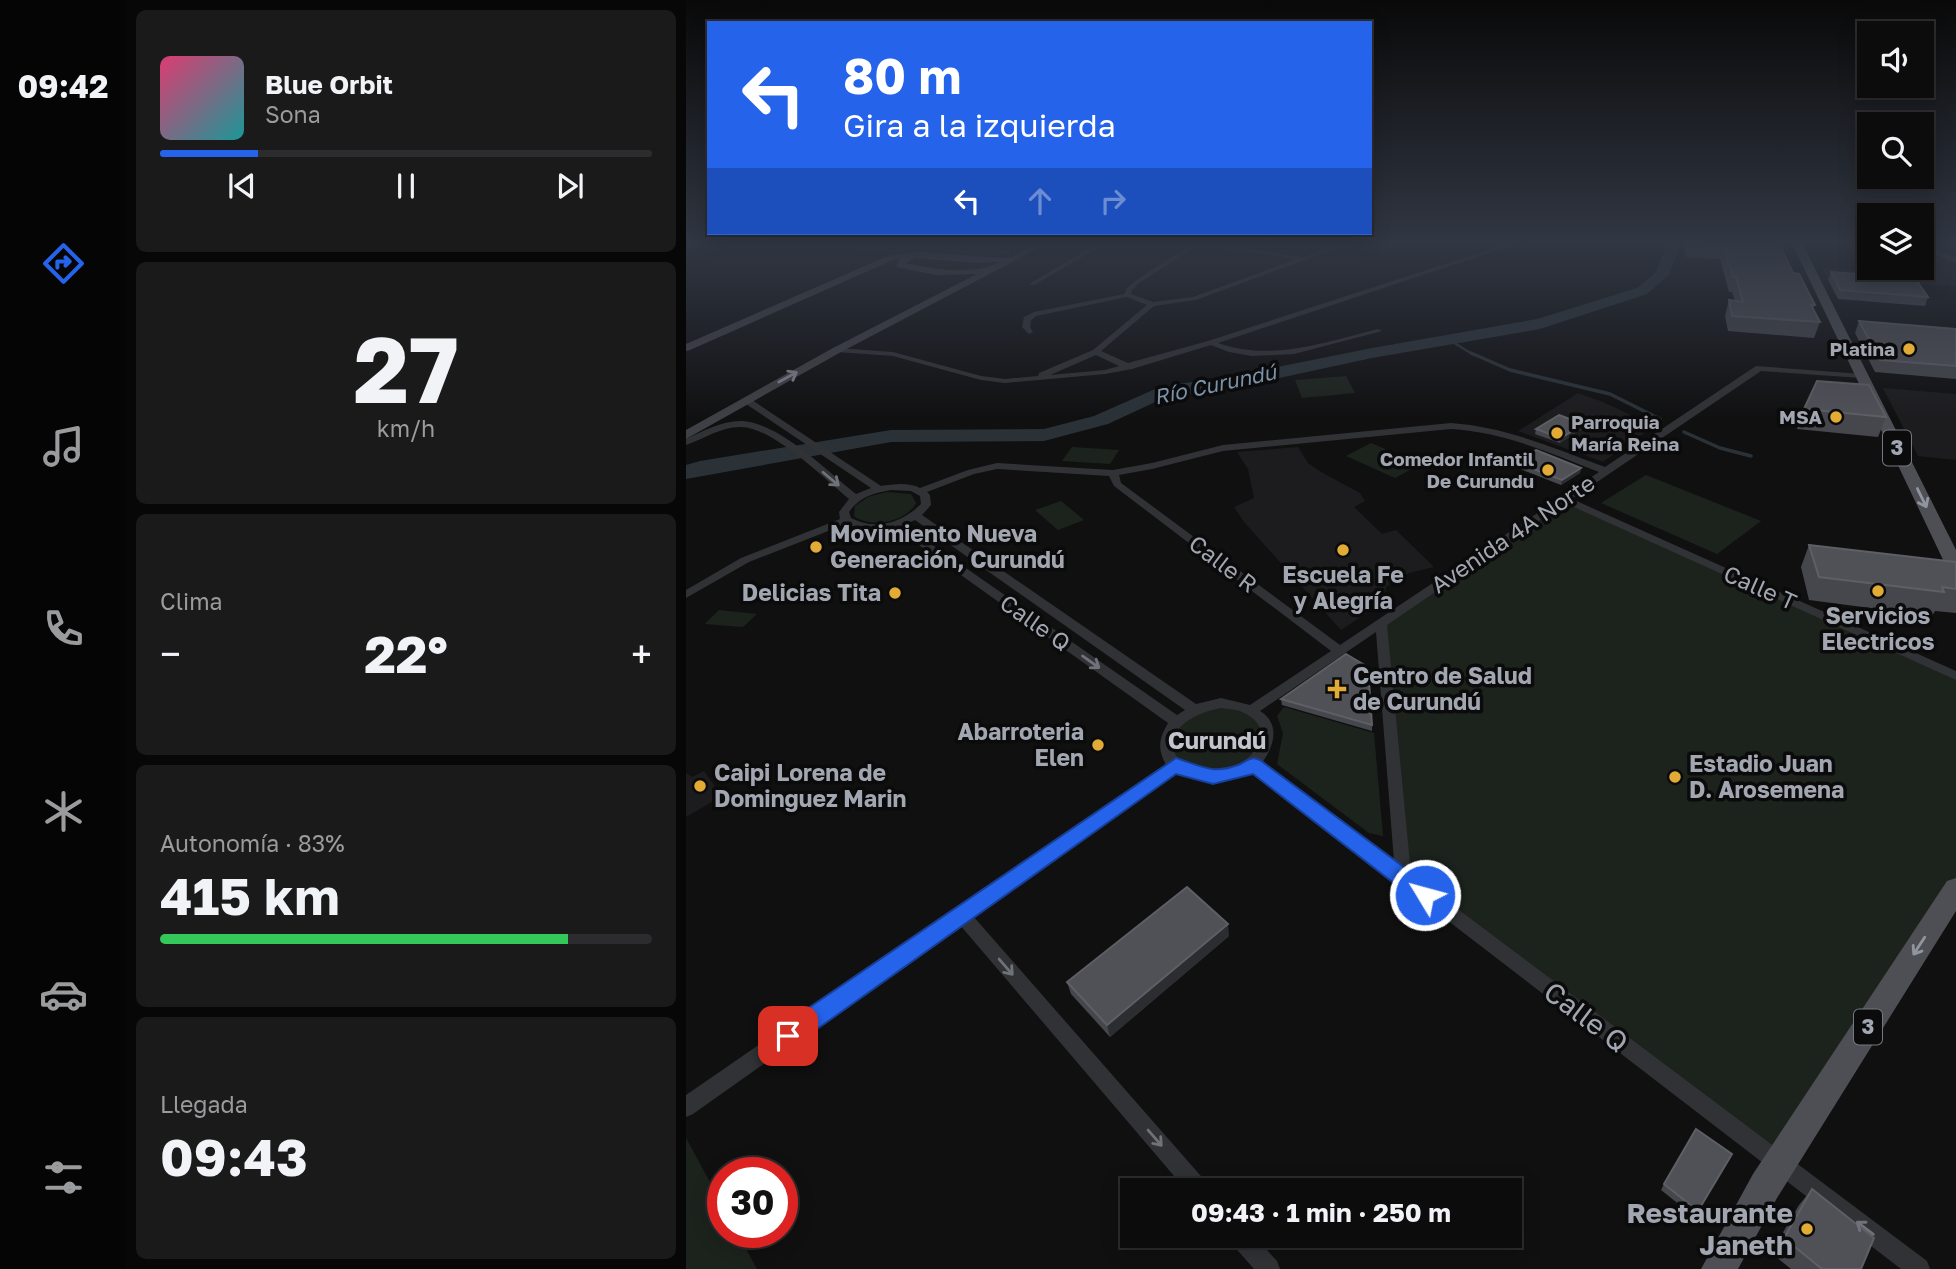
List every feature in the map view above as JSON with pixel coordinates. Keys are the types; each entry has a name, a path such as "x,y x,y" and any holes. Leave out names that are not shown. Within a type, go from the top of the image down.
{"main road":[{"path":"686,348 794,300"},
{"path":"686,435 837,350 933,300"},
{"name":"3","path":"1825,300 1956,568"},
{"name":"3","path":"1719,1269 1779,1164 1956,889"}],"street":[{"path":"1029,332 1026,327 1027,319 1034,314 1101,300"},
{"path":"1142,300 1152,304 1184,300"},
{"path":"837,350 893,354 981,378 1032,379 1129,367 1341,300"},
{"path":"1032,379 1096,352 1152,304"},
{"path":"1211,343 1246,354 1282,354 1378,331"},
{"path":"1096,352 1129,367"},
{"name":"Avenida 4A Norte","path":"1252,710 1759,368 1862,376"},
{"path":"746,400 879,489"},
{"path":"729,410 785,444 855,499"},
{"path":"686,442 732,425 756,425"},
{"path":"921,491 925,495 926,505 915,515 896,524 872,527 852,524 846,520 844,512 855,499 879,489 903,487 921,491 971,472 997,466 1113,472 1258,443 1467,426 1498,432 1606,471"},
{"name":"Calle R","path":"1113,472 1117,484 1340,651"},
{"name":"Calle T","path":"1564,499 1956,676"},
{"name":"Calle Q","path":"915,515 1194,709"},
{"path":"686,595 745,560 846,520"},
{"name":"Calle Q","path":"896,524 1175,721"},
{"path":"1381,623 1404,878"},
{"path":"1221,703 1252,710 1266,724 1269,738 1264,753 1244,771 1213,777 1186,771 1176,765 1168,755 1166,736 1175,721 1194,709 1221,703"},
{"name":"Calle Q","path":"1254,764 1919,1269"},
{"path":"686,1107 1176,765"},
{"path":"961,915 1190,1178"},
{"path":"1251,1248 1269,1269"}],"shaded area":[{"path":"1346,376 1355,393 1302,398 1295,380"},
{"path":"1883,388 1956,394 1956,460 1918,456"},
{"path":"1578,393 1654,426 1603,462 1518,431"},
{"path":"1371,443 1421,464 1395,478 1346,456"},
{"path":"1072,447 1119,450 1110,464 1062,461"},
{"name":"Escuela Fe y Alegría","path":"1298,447 1308,463 1360,493 1365,501 1354,507 1382,534 1396,530 1434,567 1409,573 1386,587 1385,601 1341,630 1244,522 1234,507 1254,498 1248,469 1237,452"},
{"path":"1646,475 1761,521 1717,554 1601,503"},
{"path":"887,492 911,494 916,503 904,515 888,521 869,522 854,516 855,506 868,497"},
{"name":"Estadio Juan D. Arosemena","path":"1564,499 1956,676 1956,889 1779,1164 1403,878 1381,623"},
{"path":"1061,501 1084,520 1058,530 1035,510"},
{"path":"719,610 757,614 743,627 705,624"},
{"path":"1221,703 1261,717 1264,753 1213,777 1176,765 1166,736 1170,728"},
{"path":"1284,707 1374,733 1383,836 1369,833 1277,764 1283,733 1277,716"},
{"name":"Caipi Lorena de Dominguez Marin","path":"704,771 722,796 686,817 686,773 692,777"},
{"path":"686,1138 707,1177 707,1248 746,1248 757,1269 686,1269"}],"building":[{"path":"1729,300 1813,300 1815,305 1811,305 1820,322 1732,316"},
{"path":"1859,321 1956,329 1956,366 1880,360"},
{"path":"1817,381 1869,385 1886,417 1804,409"},
{"name":"Parroquia María Reina","path":"1559,415 1583,424 1561,438 1536,429"},
{"name":"Comedor Infantil De Curundu","path":"1536,450 1581,468 1562,480 1516,462"},
{"path":"1809,545 1956,562 1956,589 1942,587 1944,592 1819,577"},
{"name":"Centro de Salud de Curundú","path":"1346,654 1368,667 1372,725 1281,699"},
{"path":"1187,887 1228,924 1107,1025 1067,982"},
{"path":"1696,1129 1732,1154 1698,1211 1664,1184"},
{"path":"1812,1189 1874,1238 1861,1269 1822,1269 1784,1238"}],"waterway":[{"name":"Río Curundú","path":"686,472 891,436 1044,435 1101,420 1162,392 1223,384 1372,353 1540,324 1614,300"},
{"path":"1451,341 1474,355"},
{"path":"1471,353 1510,370 1610,394 1660,419"},
{"path":"1684,432 1720,448 1751,456"}],"place":[{"name":"Platina","path":"1909,349"},
{"name":"MSA","path":"1836,417"},
{"name":"Parroquia María Reina","path":"1557,433"},
{"name":"Comedor Infantil De Curundu","path":"1548,470"},
{"name":"Movimiento Nueva Generación, Curundú","path":"816,547"},
{"name":"Escuela Fe y Alegría","path":"1343,550"},
{"name":"Servicios Electricos","path":"1878,591"},
{"name":"Delicias Tita","path":"895,593"},
{"name":"Centro de Salud de Curundú","path":"1337,689"},
{"name":"Abarroteria Elen","path":"1098,745"},
{"name":"Estadio Juan D. Arosemena","path":"1675,777"},
{"name":"Caipi Lorena de Dominguez Marin","path":"700,786"},
{"name":"Restaurante Janeth","path":"1807,1229"}],"district":[{"name":"Curundú","path":"1217,741"}],"route":[{"path":"788,1036 1176,765 1186,771 1213,777 1244,771 1254,764 1425,895"}]}
